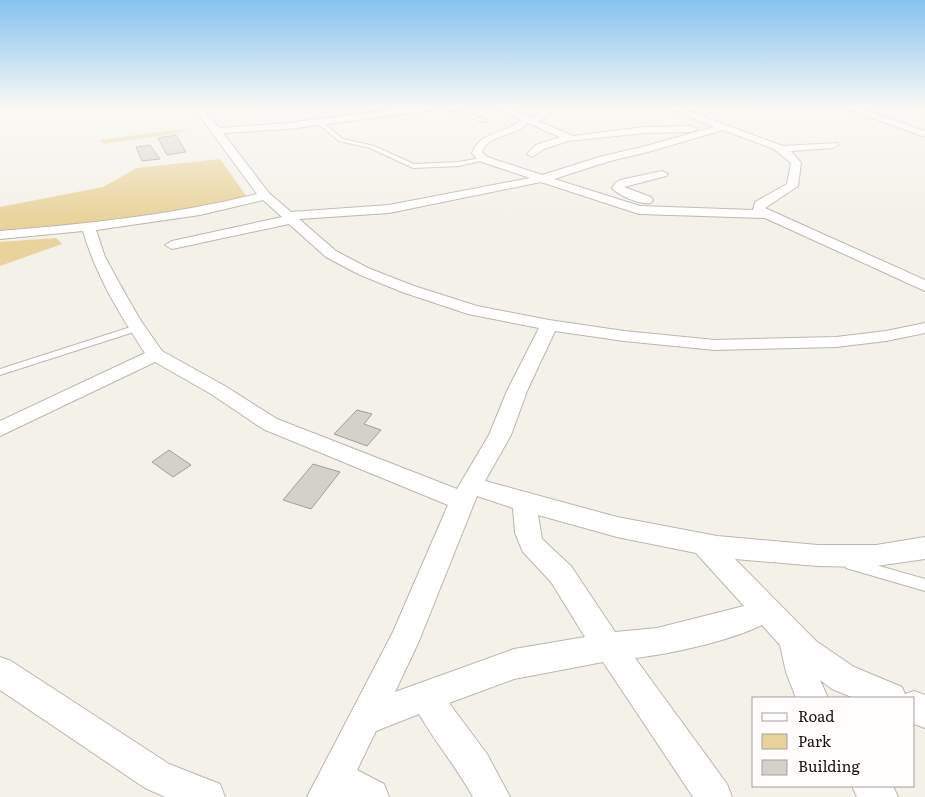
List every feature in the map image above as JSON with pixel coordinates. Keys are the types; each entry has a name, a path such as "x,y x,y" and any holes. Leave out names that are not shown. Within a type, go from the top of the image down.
{"street":[{"path":"226,145 237,162 265,196 331,254 363,271 408,289 474,310 549,325 624,336 715,345 836,342 886,336 925,328"},
{"path":"482,145 476,153 486,160 639,210 764,214"},
{"path":"532,154 545,145"},
{"path":"172,245 291,218 408,207 542,178 607,158 661,145"},
{"path":"778,145 786,148 830,145"},
{"path":"786,148 790,145"},
{"path":"786,148 796,164 796,174 792,186 759,205 759,209 764,214 925,286"},
{"path":"564,186 576,169"},
{"path":"662,174 624,182 618,188 642,198 695,213"},
{"path":"0,235 89,228 154,219 265,196"},
{"path":"89,228 98,257 137,328 156,355 218,390 270,424 467,493 525,503 649,535 759,551 825,556 871,556 925,548"},
{"path":"371,797 331,787 404,641 467,493 500,435 549,325"},
{"path":"0,428 156,355"},
{"path":"525,503 526,524 535,550 554,565 561,574 636,688 714,797"},
{"path":"703,543 805,651 843,678 889,697"},
{"path":"366,718 514,664 609,647 657,642 743,620 765,610"},
{"path":"794,640 801,672 812,697"},
{"path":"4,680 157,776 207,797"},
{"path":"426,695 445,727 476,766 492,797"},
{"path":"871,787 880,797"}],"lane":[{"path":"362,145 374,148 413,166 459,164 486,160"},
{"path":"0,372 137,328"},
{"path":"825,556 925,585"}],"green space":[{"path":"220,159 247,197 147,218 0,234 0,207 103,187 137,168"},
{"path":"56,238 62,244 0,266 0,242"}],"building":[{"path":"150,145 160,159 142,161 136,147"},
{"path":"162,145 182,145 186,152 167,155"},
{"path":"357,410 372,414 364,424 381,430 367,446 334,434"},
{"path":"169,450 191,465 173,477 152,462"},
{"path":"313,464 340,472 311,509 283,500"}]}
